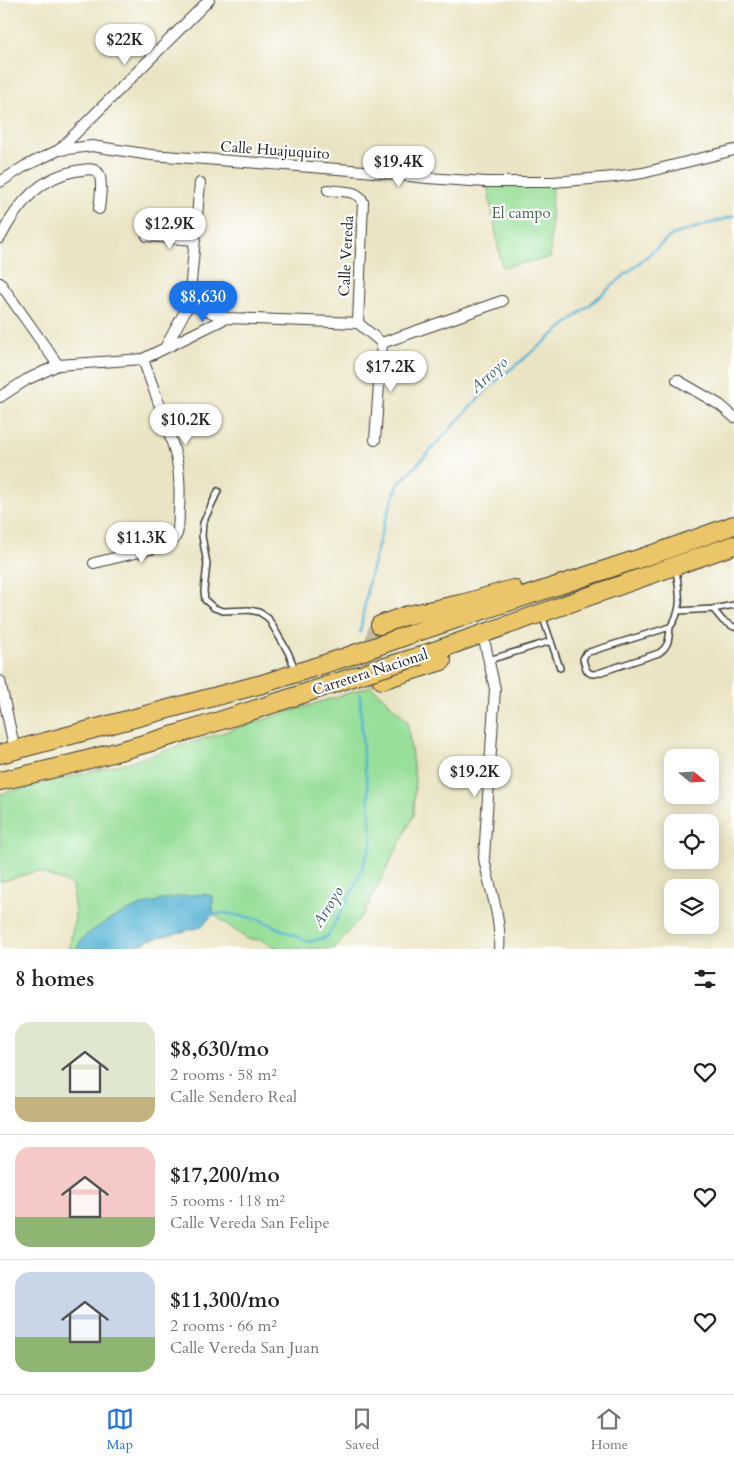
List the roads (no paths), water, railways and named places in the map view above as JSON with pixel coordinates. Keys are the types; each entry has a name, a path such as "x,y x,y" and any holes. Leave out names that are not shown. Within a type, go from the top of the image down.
{"highway":[{"name":"Carretera Nacional","path":"7,752 244,689 296,673 538,593 734,525"},
{"name":"Carretera Nacional","path":"0,781 149,743 261,708 420,656 734,545"},
{"path":"380,625 408,615 466,603 514,589 538,593"},
{"path":"382,680 434,664 487,652 512,623"}],"street":[{"path":"59,150 209,0"},
{"name":"Calle Huajuquito","path":"0,182 25,166 59,150 92,146 159,156 486,182 553,182 614,177 643,173 734,150"},
{"path":"0,238 8,222 33,192 48,180 69,171 88,169 94,170 99,174 100,209"},
{"path":"165,348 189,304 200,183"},
{"name":"Calle Vereda","path":"328,190 353,193 358,195 363,202 358,322"},
{"path":"148,236 195,240"},
{"path":"0,283 58,365"},
{"path":"382,344 502,300"},
{"path":"189,304 226,318 358,322 382,344"},
{"path":"0,397 26,380 58,365 143,359 226,318"},
{"path":"375,440 382,344"},
{"path":"94,563 164,546 171,543 178,530 180,489 177,462 171,439 143,359"},
{"path":"677,380 720,405 734,417"},
{"path":"487,652 495,689 484,858 487,877 499,919 500,949"},
{"path":"0,681 7,752"}],"lane":[{"path":"218,491 203,523 202,536 208,564 204,591 205,600 214,608 224,611 249,610 259,612 268,618 288,652 296,673"},
{"path":"670,627 669,641 666,648 659,653 595,674 587,672 583,659 586,653 670,627 675,621 680,595 675,566"},
{"path":"678,611 713,609 734,605"},
{"path":"713,609 723,621 734,626"},
{"path":"541,612 560,668"},
{"path":"487,652 551,641"}],"water":[{"path":"204,894 213,896 213,914 202,927 149,940 131,949 77,949 85,936 119,915 161,900"}],"waterway":[{"name":"Arroyo","path":"360,632 369,580 384,523 398,485 490,386 672,235 734,216"},
{"name":"Arroyo","path":"211,915 224,913 258,919 309,942 327,937 355,886 372,843 368,789 363,756 360,694"}],"tunnel":[{"path":"380,625 375,636 373,659 376,678 382,680"}],"park label":[{"name":"El campo","path":"521,213"}]}
